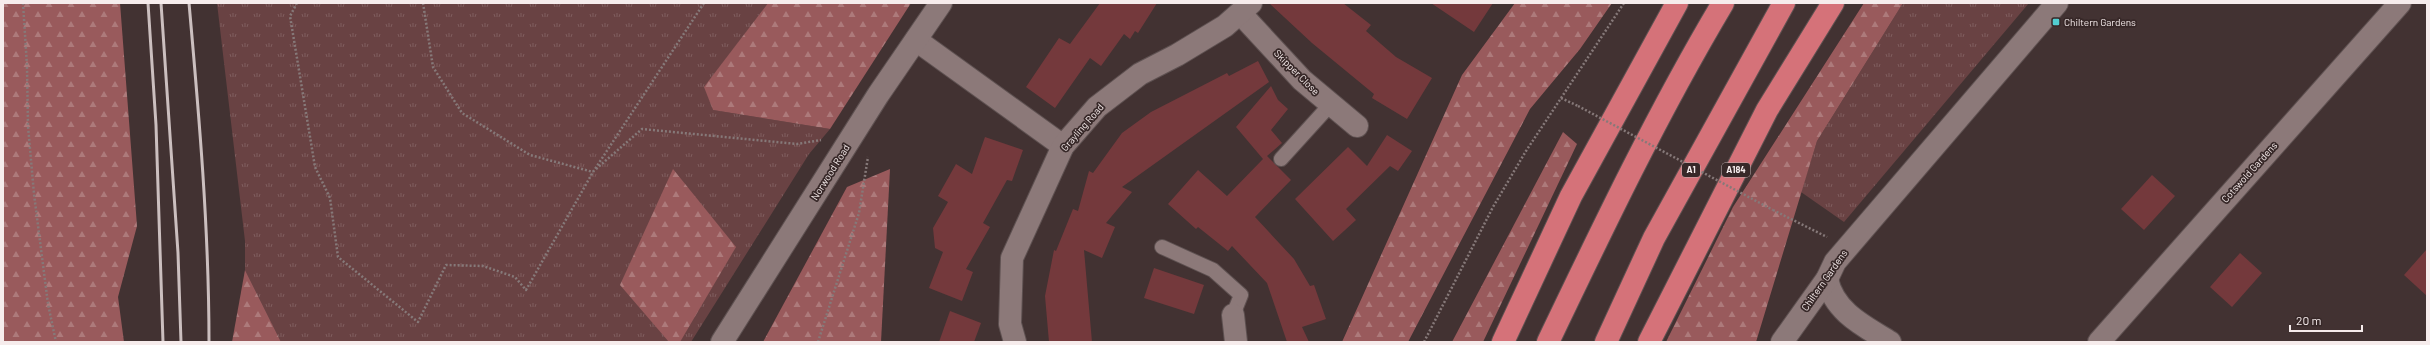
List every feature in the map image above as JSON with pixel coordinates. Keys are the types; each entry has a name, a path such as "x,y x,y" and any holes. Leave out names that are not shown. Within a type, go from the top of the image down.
{"highway":[{"path":"1503,342 1571,196 1677,3"},
{"path":"1548,342 1608,216 1688,63 1724,3"},
{"name":"A1","path":"1606,342 1654,238 1784,3"},
{"name":"A184","path":"1649,342 1767,110 1833,3"}],"street":[{"name":"Norwood Road","path":"722,342 878,95 941,3"},
{"name":"Chiltern Gardens","path":"1782,342 1813,296 1827,279 1835,262 1847,247 2057,3"},
{"name":"Cotswold Gardens","path":"2099,342 2400,3"},
{"name":"Skipper Close","path":"1246,8 1302,80 1330,105 1357,126"},
{"name":"Grayling Road","path":"1015,342 1010,324 1012,258 1063,146 1097,107 1140,74 1177,55 1246,8"},
{"path":"916,40 1063,146"},
{"path":"1827,279 1834,298 1843,310 1890,342"},
{"path":"1233,315 1236,342"}],"lane":[{"path":"1281,159 1330,105"},
{"path":"1162,247 1214,270 1241,295 1233,315"}],"path":[{"path":"23,3 28,66 28,126 34,194 48,304 56,342"},
{"path":"297,3 290,16 291,24 315,167 330,198 338,257 418,322 446,265 483,266 515,277 526,290 593,172 704,3"},
{"path":"423,3 433,67 462,113 530,155 593,172"},
{"path":"1424,342 1493,207 1526,151 1624,3"},
{"path":"1561,98 1773,210 1847,247"},
{"path":"593,172 642,130 797,144 854,134"},
{"path":"818,342 859,213 869,150"}],"green space":[{"path":"3,3 120,3 137,226 118,297 124,342 3,342"},
{"path":"217,3 768,3 705,87 713,110 830,129 809,154 691,342 281,342 245,270 245,241"},
{"path":"768,3 911,3 830,129 713,110 704,87"},
{"path":"1515,3 1612,3 1580,49 1530,109 1408,342 1342,342 1462,75"},
{"path":"1864,3 1903,3 1817,141 1756,342 1666,342 1733,207"},
{"path":"1903,3 2029,3 1844,222 1801,192 1817,141"},
{"path":"1563,132 1577,144 1483,342 1452,342"},
{"path":"673,169 736,247 680,342 669,342 620,285"},
{"path":"890,169 881,342 763,342 847,187"},
{"path":"245,270 281,342 232,342"}],"building":[{"path":"1100,3 1157,3 1138,33 1135,31 1130,39 1124,34 1101,66 1090,58 1055,108 1026,87 1059,38 1070,44"},
{"path":"1269,3 1343,3 1371,25 1366,31 1396,57 1432,78 1407,119 1372,98 1374,94 1312,43"},
{"path":"1431,3 1493,3 1474,32"},
{"path":"1258,61 1269,82 1122,187 1132,192 1106,223 1115,227 1102,258 1084,250 1092,342 1049,342 1045,296 1054,250 1056,251 1073,209 1078,211 1089,171 1093,173 1122,133 1151,112 1227,73 1229,76"},
{"path":"1271,86 1278,100 1288,109 1271,130 1282,143 1267,156 1291,180 1255,217 1294,259 1310,286 1314,285 1326,319 1302,327 1309,342 1287,342 1267,283 1232,246 1228,251 1198,227 1196,229 1168,204 1198,170 1227,196 1263,159 1236,127"},
{"path":"1387,135 1412,151 1398,171 1390,166 1346,209 1356,220 1333,241 1295,199 1348,147 1367,166"},
{"path":"985,137 1023,150 1012,181 1007,180 983,223 990,227 966,269 973,272 962,301 929,288 943,252 935,248 933,228 948,202 938,196 956,164 972,174"},
{"path":"2152,175 2175,196 2144,230 2121,209"},
{"path":"2427,249 2427,296 2404,275"},
{"path":"2240,253 2262,273 2232,307 2210,287"},
{"path":"1154,268 1204,285 1194,314 1144,298"},
{"path":"950,311 981,323 974,342 939,342"}],"railway":[{"path":"148,3 156,125 163,342"},
{"path":"161,3 178,253 181,342"},
{"path":"189,3 200,130 209,300 209,342"}],"place":[{"name":"Chiltern Gardens","path":"2056,22"}]}
